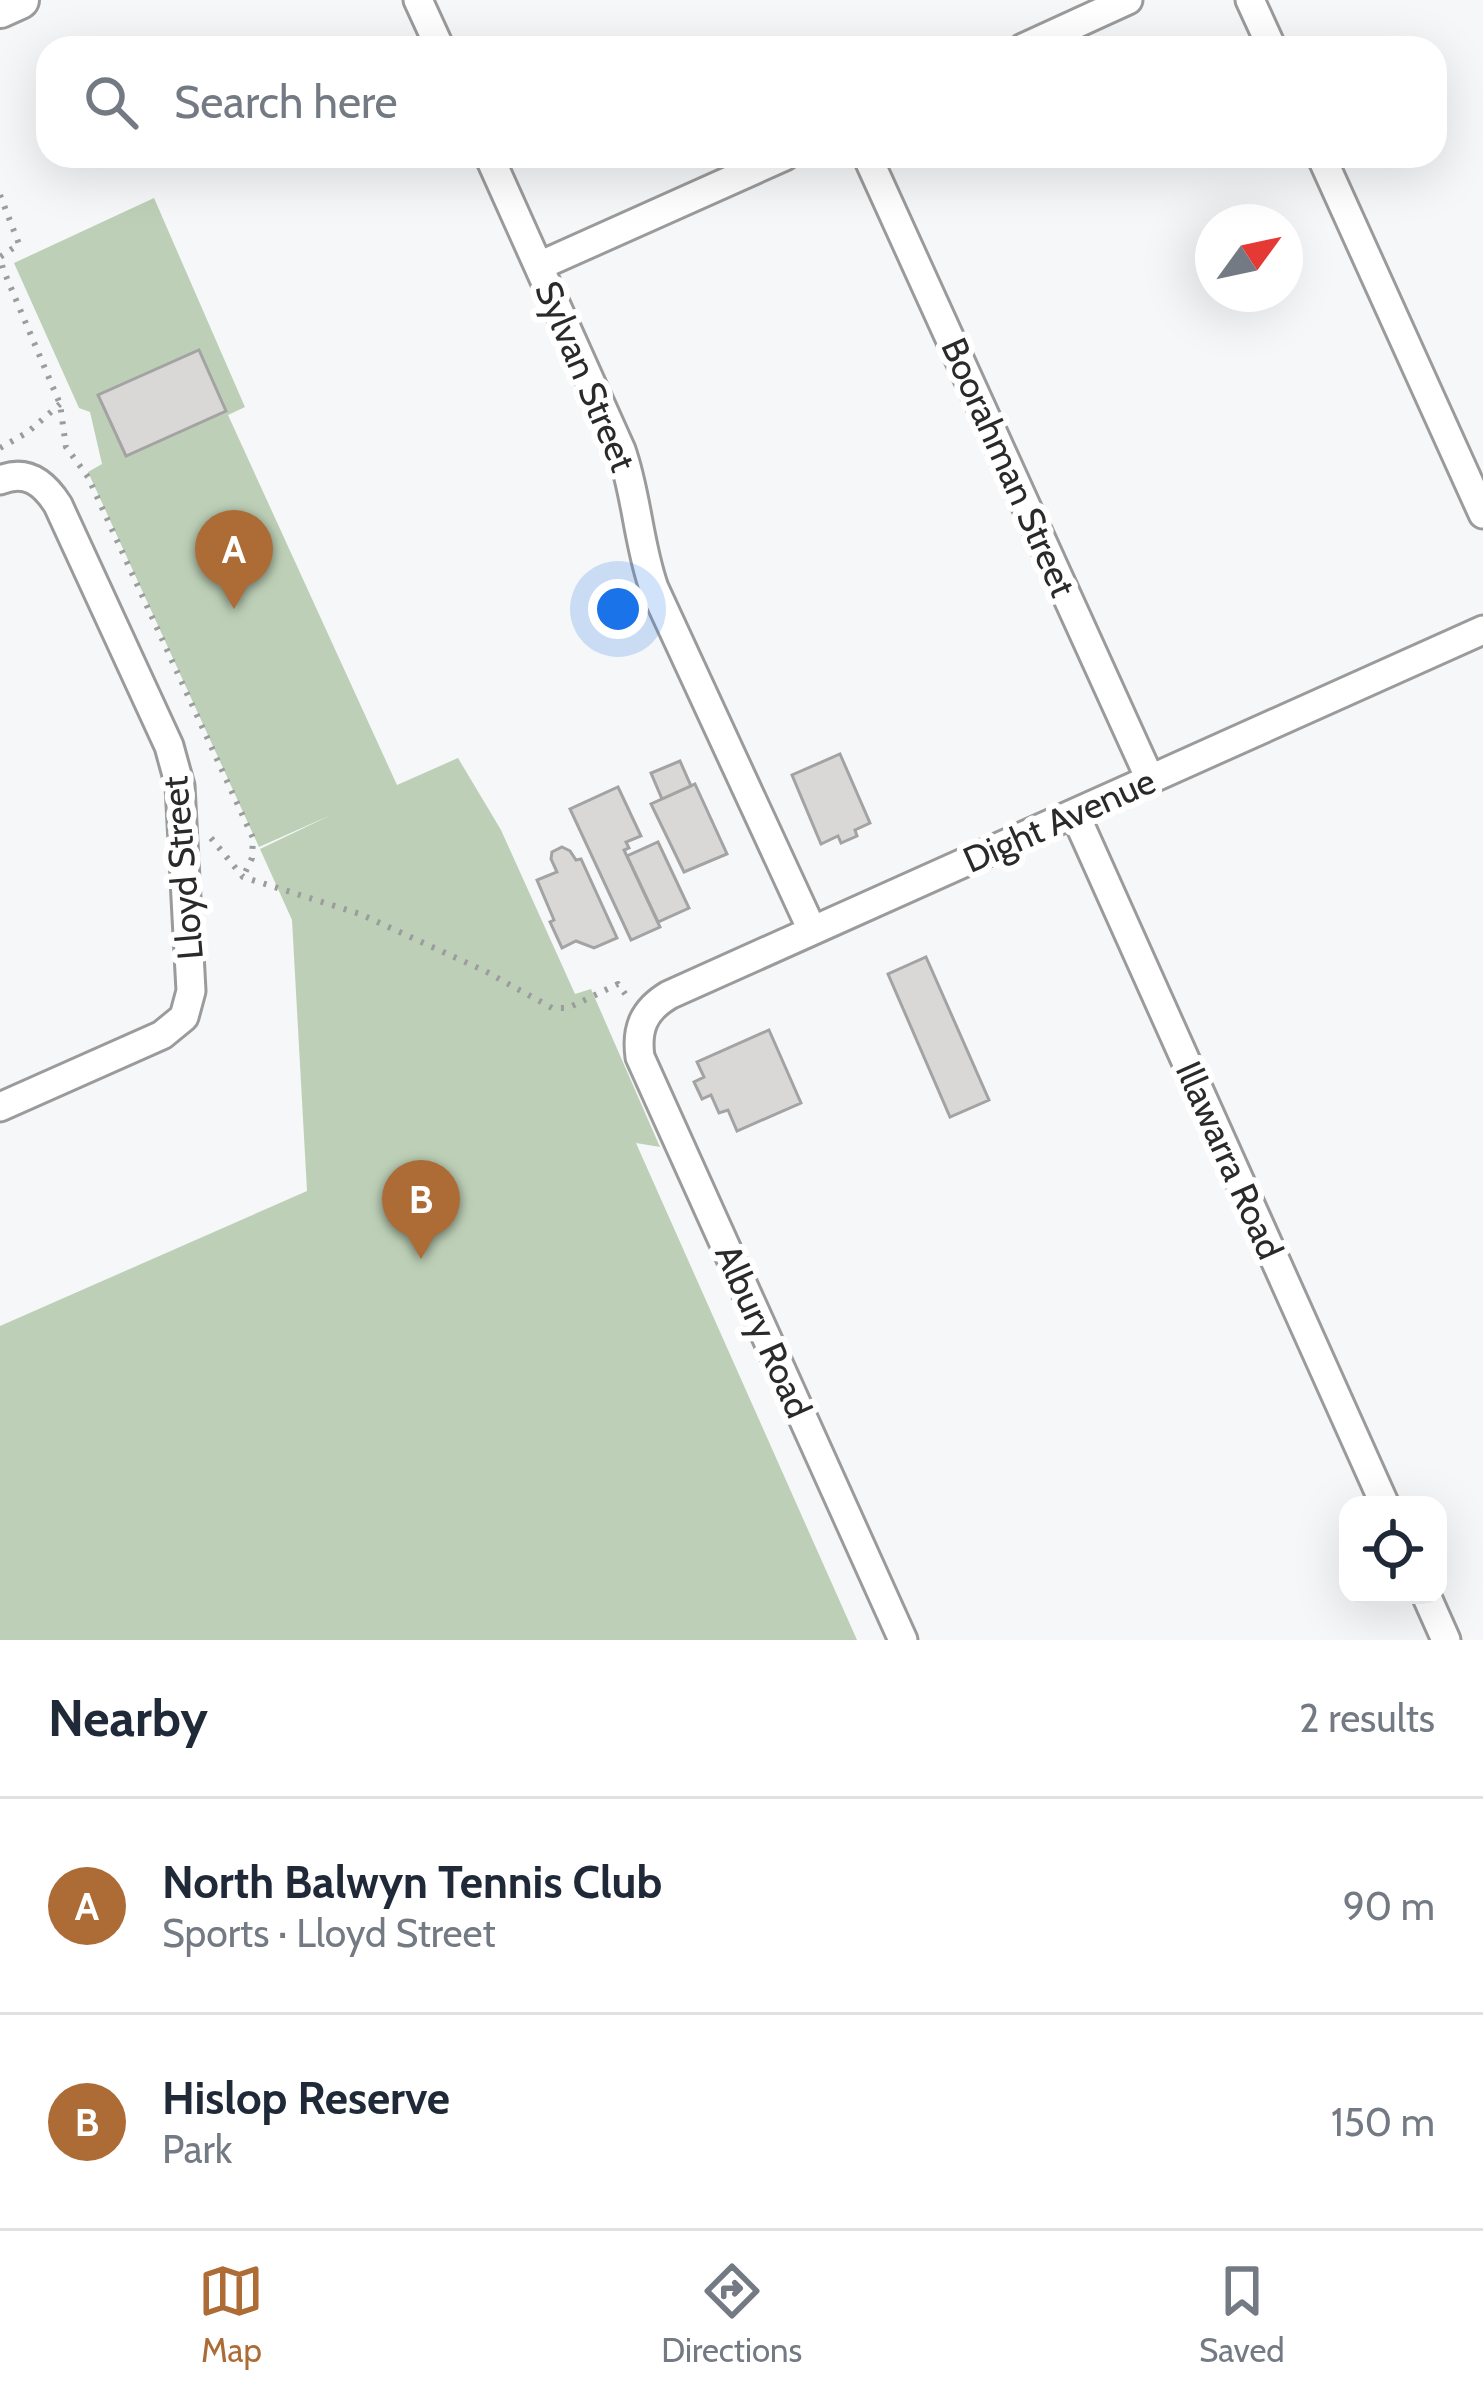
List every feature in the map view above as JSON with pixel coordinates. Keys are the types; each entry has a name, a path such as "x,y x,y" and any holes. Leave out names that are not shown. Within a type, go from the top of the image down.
{"street":[{"path":"0,9 20,0"},
{"path":"418,0 434,36"},
{"path":"1049,36 1128,0"},
{"path":"1250,0 1266,36"},
{"name":"Sylvan Street","path":"494,168 621,450 654,588 812,930"},
{"path":"539,266 758,168"},
{"name":"Boorahman Street","path":"872,168 1150,779"},
{"path":"1326,168 1483,514"},
{"name":"Lloyd Street","path":"0,480 30,478 46,488 58,505 169,746 181,803 191,992 184,1017 162,1036 0,1107"},
{"name":"Dight Avenue","path":"643,1019 669,994 1483,631"},
{"name":"Illawarra Road","path":"1075,814 1381,1496"},
{"name":"Albury Road","path":"643,1019 640,1057 903,1640"},
{"path":"1430,1604 1446,1640"}],"path":[{"path":"0,195 20,244 0,257 60,404 66,447 88,477 253,838 252,858 243,877"},
{"path":"0,448 28,432 60,404"},
{"path":"181,803 243,877 361,914 552,1007 568,1008 618,984"}],"green space":[{"path":"154,198 245,407 228,415 397,785 458,758 501,830 575,994 591,989 660,1147 636,1143 857,1640 0,1640 0,1326 307,1191 292,920 260,849 331,815 259,847 88,472 102,464 90,412 79,408 14,263"}],"building":[{"path":"199,350 226,411 126,456 98,395"},
{"path":"840,754 870,823 841,843 838,836 821,844 792,775"},
{"path":"680,761 691,786 662,799 651,773"},
{"path":"695,784 727,854 684,872 651,804"},
{"path":"618,787 641,836 626,842 629,848 624,850 660,927 631,940 570,809"},
{"path":"658,842 689,908 658,922 627,856"},
{"path":"562,847 581,859 617,938 594,948 576,941 562,948 537,880 557,872 552,852"},
{"path":"926,957 989,1100 950,1117 888,974"},
{"path":"769,1030 801,1103 737,1131 728,1110 719,1113 711,1095 702,1099 694,1082 704,1077 697,1062"}],"place":[{"name":"North Balwyn Tennis Club","path":"234,609"},
{"name":"Hislop Reserve","path":"421,1259"}]}
